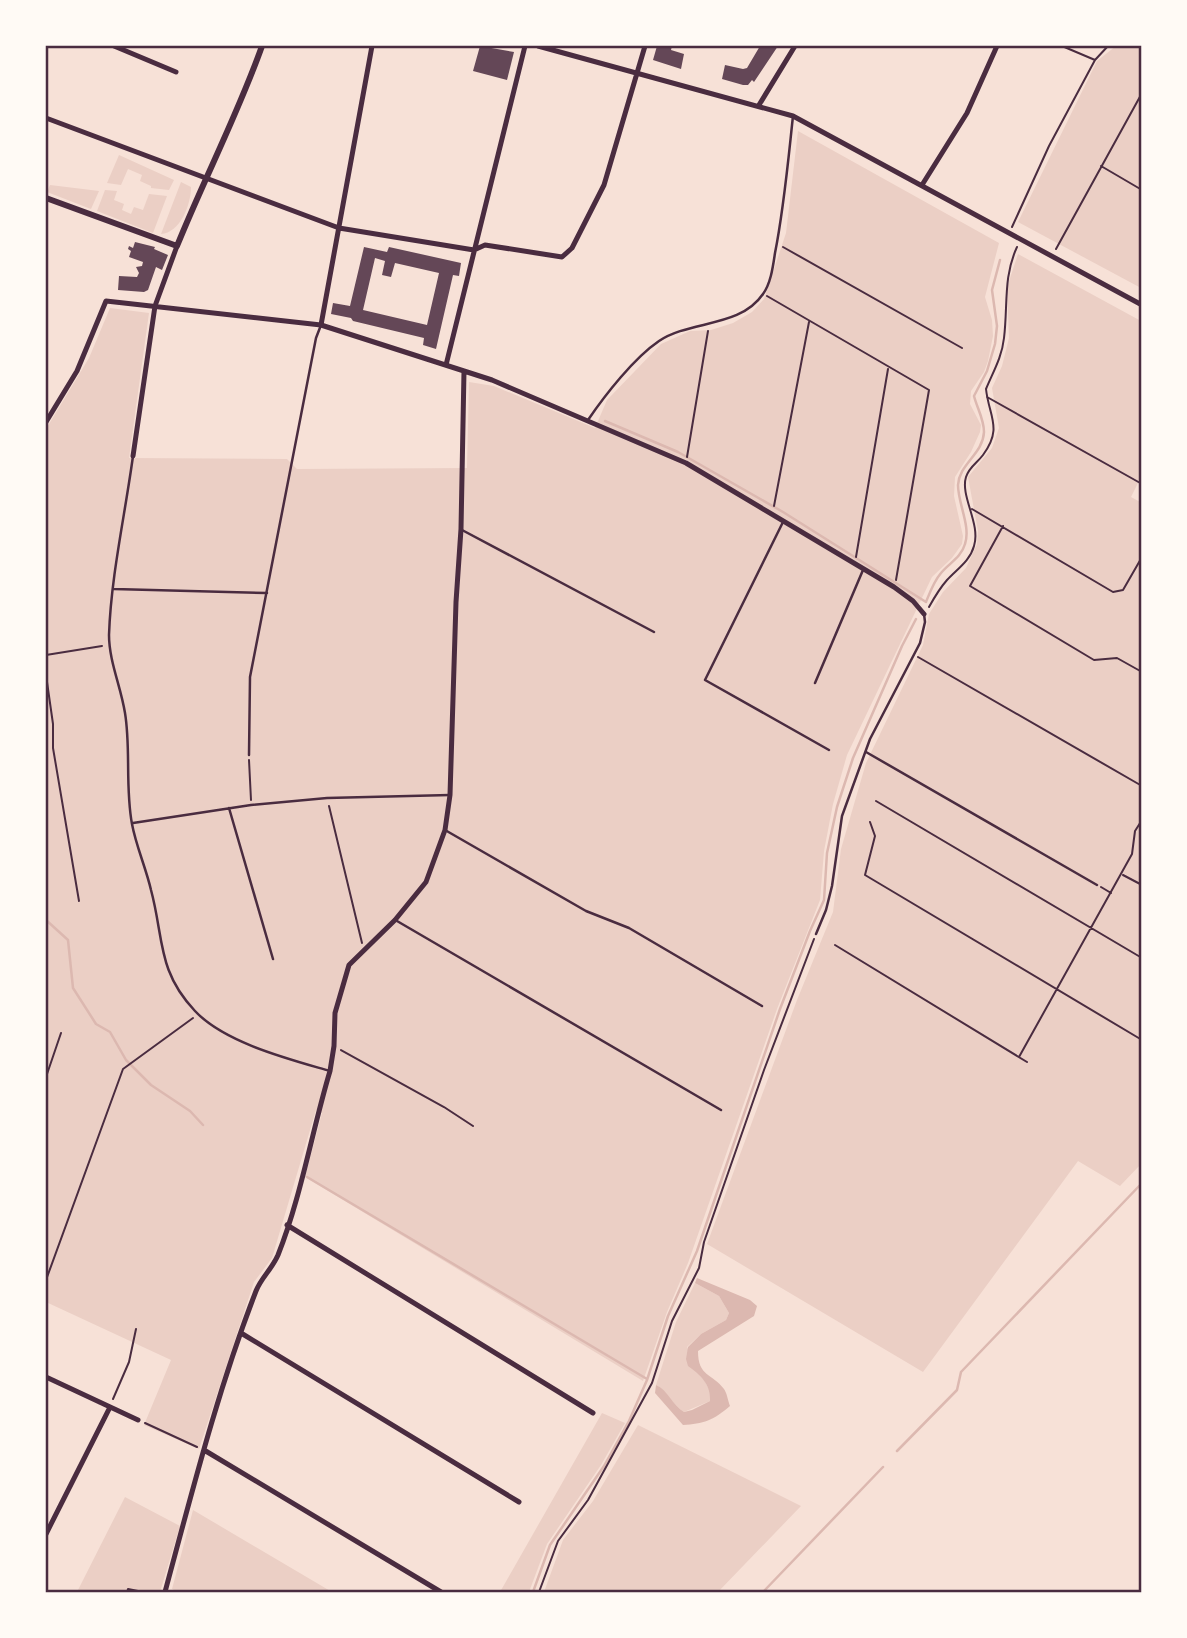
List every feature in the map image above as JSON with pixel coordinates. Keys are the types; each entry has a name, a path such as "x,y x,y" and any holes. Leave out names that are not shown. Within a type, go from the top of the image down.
{"street":[{"path":"114,46 176,72"},
{"path":"133,456 155,306 177,246 205,178 236,114 262,46"},
{"path":"321,325 372,46"},
{"path":"446,365 525,46"},
{"path":"538,46 793,116 1142,304"},
{"path":"46,118 340,228 474,250 485,245 562,257 572,248 604,185 645,46"},
{"path":"759,105 794,46"},
{"path":"922,186 967,113 997,46"},
{"path":"46,198 177,246"},
{"path":"46,422 77,371 106,301 321,325 492,380 686,463 864,569 913,601 924,614"},
{"path":"165,1592 204,1450 242,1332 257,1288 277,1257 288,1226 330,1071 335,1013 349,965 395,920 426,882 445,830 450,794 461,529 464,371"},
{"path":"288,1226 593,1413"},
{"path":"242,1332 519,1502"},
{"path":"46,1377 138,1420"},
{"path":"46,1534 110,1407"},
{"path":"204,1450 441,1592"}],"lane":[{"path":"588,420 602,399 658,342 684,328 728,319 747,309 763,294 771,274 777,243 793,116"},
{"path":"249,755 250,677 291,457 321,325"},
{"path":"133,456 114,589 110,645 126,714 132,823 152,890 161,949 181,995 198,1014 220,1029 268,1052 330,1071"},
{"path":"784,519 705,680 829,750"},
{"path":"461,529 654,632"},
{"path":"815,683 864,569"},
{"path":"114,589 267,593"},
{"path":"816,934 832,886 842,816 887,704 914,655 923,630 924,614"},
{"path":"866,752 1097,885"},
{"path":"132,823 251,805 327,798 450,794"},
{"path":"229,808 273,959"},
{"path":"445,830 586,911 629,928 762,1006"},
{"path":"395,920 721,1110"}],"path":[{"path":"1062,46 1096,60"},
{"path":"1009,233 1049,146 1096,60 1108,46"},
{"path":"1052,256 1142,93"},
{"path":"1101,166 1142,190"},
{"path":"924,614 946,581 969,557 975,545 965,479 989,446 995,423 986,389 998,365 1004,338 1006,281 1021,239"},
{"path":"777,243 962,348"},
{"path":"763,294 929,390 896,579"},
{"path":"775,503 809,321"},
{"path":"688,454 709,323"},
{"path":"856,554 888,368"},
{"path":"986,397 1142,484"},
{"path":"971,508 1112,592 1123,590 1142,557"},
{"path":"1003,526 970,586 1094,660 1116,658 1142,672"},
{"path":"1137,566 1142,569"},
{"path":"46,655 110,645"},
{"path":"914,655 1142,786"},
{"path":"46,675 53,724 53,748 79,901"},
{"path":"249,755 251,805"},
{"path":"327,798 364,949"},
{"path":"876,801 1142,958"},
{"path":"1019,1057 1122,874 1132,854 1135,831 1142,820"},
{"path":"870,822 875,836 865,875 1142,1040"},
{"path":"1122,874 1142,885"},
{"path":"1097,885 1111,893"},
{"path":"539,1592 558,1541 588,1500 652,1383 672,1321 699,1268 704,1242 747,1119 816,934"},
{"path":"835,945 1027,1062"},
{"path":"46,1280 127,1066 198,1014"},
{"path":"46,1077 61,1033"},
{"path":"334,1046 473,1126"},
{"path":"110,1407 129,1362 136,1329"},
{"path":"138,1420 204,1450"},
{"path":"127,1592 143,1592"}],"shaded area":[{"path":"1116,46 1141,46 1141,288 1018,222 1097,61"},
{"path":"798,131 999,243 985,297 992,320 993,336 984,372 971,391 970,404 981,425 980,432 955,477 954,496 963,536 962,544 932,577 847,755 833,804 824,851 820,900 777,1009 688,1263 667,1312 643,1381 305,1177 322,1113 316,1110 272,1258 254,1282 199,1449 144,1425 171,1360 46,1302 46,429 89,358 110,308 149,313 129,458 287,459 297,469 467,468 469,382 494,386 595,428 607,400 661,344 690,331 711,330 733,323 752,312 764,299 786,233"},
{"path":"119,155 174,180 169,190 151,188 140,181 142,175 128,169 121,185 107,183"},
{"path":"181,182 191,187 187,210 174,229 161,234"},
{"path":"50,185 99,191 91,209 47,192"},
{"path":"105,190 117,191 114,200 124,204 122,210 131,214 134,207 143,210 149,194 167,196 153,233 97,211"},
{"path":"1018,254 1141,321 1141,477 1131,497 1142,503 1141,1164 1120,1186 1078,1161 923,1372 707,1244 797,1000 833,912 841,849 866,763 923,645 929,614 943,592 966,568 977,544 978,531 968,477 992,448 999,428 992,388 1002,366 1009,338 1007,287"},
{"path":"697,1278 750,1300 757,1306 754,1316 698,1351 700,1366 724,1389 730,1406 708,1420 683,1425 655,1393 656,1385 684,1412 710,1401 709,1390 704,1381 688,1366 688,1347 701,1334 726,1320 729,1313 719,1296 695,1283"},
{"path":"695,1283 719,1296 729,1313 726,1320 701,1334 687,1347 710,1391 710,1401 684,1412 656,1385 676,1322"},
{"path":"602,1413 625,1423 601,1465 547,1544 529,1592 500,1592"},
{"path":"638,1425 801,1506 718,1592 544,1592 563,1540 593,1501"},
{"path":"125,1497 180,1526 160,1592 77,1592"},
{"path":"193,1510 332,1592 178,1592 172,1589"}],"building":[{"path":"480,46 514,52 507,80 473,71"},
{"path":"657,46 672,46 671,50 684,54 681,69 653,60"},
{"path":"760,46 778,46 754,82 752,80 748,85 743,85 722,79 725,65 747,68"},
{"path":"135,242 155,247 154,249 168,255 162,270 156,267 148,290 118,290 119,276 137,277 139,273 136,267 142,266 143,262 129,257 129,246 133,248"},
{"path":"364,247 387,252 389,247 461,263 459,276 453,275 436,349 423,345 424,338 331,314 333,303 350,306","holes":["375,258 385,261 382,275 391,277 395,263 439,273 427,325 363,310"]}],"waterway":[{"path":"605,421 678,452 783,512 926,602 939,576 958,557 965,544 966,530 958,485 962,471 983,440 983,423 974,396 987,371 995,344 997,326 992,290 1000,260"},
{"path":"533,1592 550,1545 604,1466 629,1421 647,1380 668,1316 697,1251 780,1009 824,900 827,853 837,807 853,758 916,619"},
{"path":"46,920 68,940 73,988 96,1024 110,1032 126,1060 151,1085 190,1111 203,1125"},
{"path":"307,1177 647,1379"},
{"path":"897,1451 957,1390 961,1372 1142,1183"},
{"path":"763,1592 883,1467"}]}
